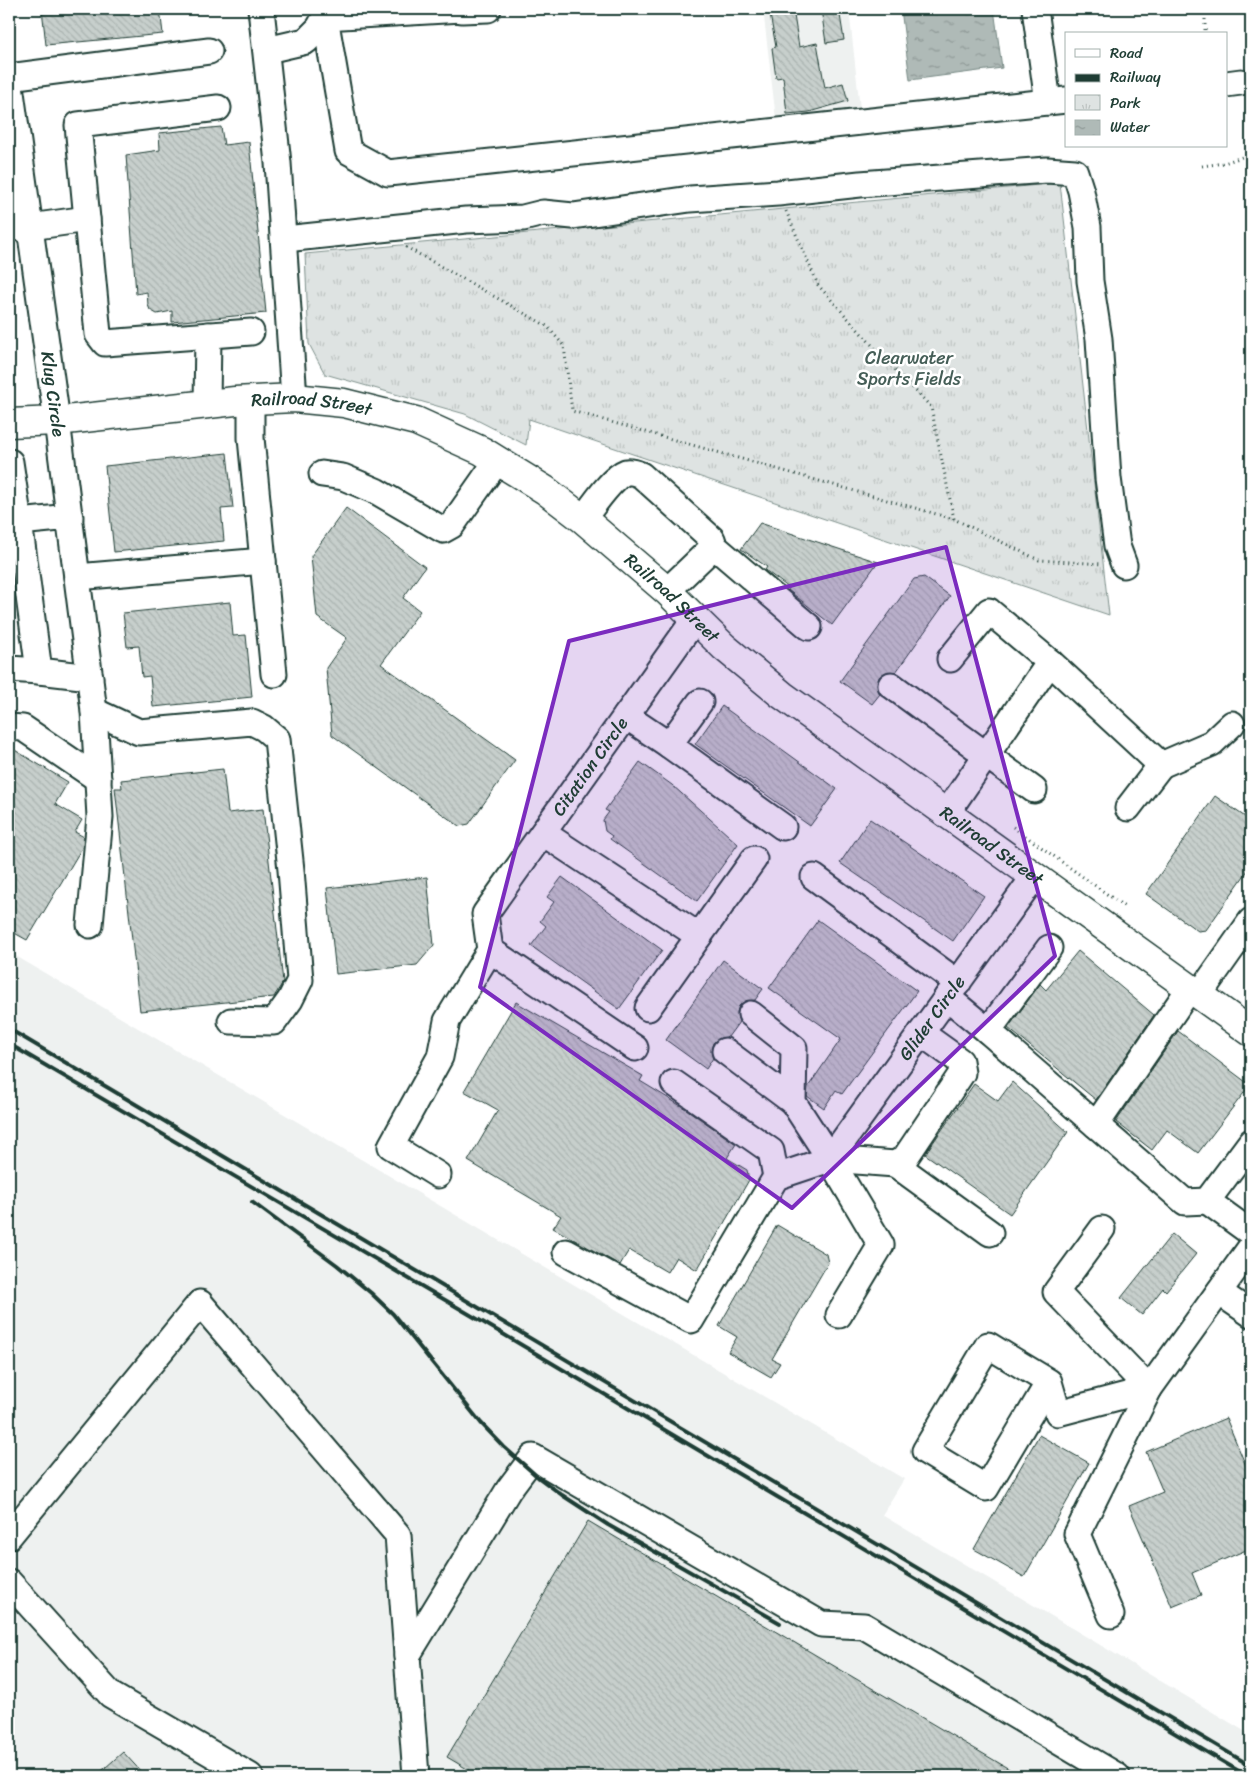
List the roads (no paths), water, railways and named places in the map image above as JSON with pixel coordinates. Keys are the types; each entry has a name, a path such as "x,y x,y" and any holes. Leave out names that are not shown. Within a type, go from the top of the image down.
{"main road":[{"name":"Railroad Street","path":"9,423 57,421 206,404 294,398 344,403 416,421 482,451 545,490 583,519 667,591 724,647 782,695 1194,991 1250,1028"}],"street":[{"path":"262,9 266,50 296,237 294,398"},
{"path":"327,13 488,9"},
{"path":"327,13 348,151 388,173 1057,101 1035,9"},
{"path":"266,50 306,41 319,28 327,13"},
{"path":"9,78 210,51"},
{"name":"Klug Circle","path":"9,78 19,228 57,421 94,711 100,817 90,925"},
{"path":"218,108 78,125 98,334 106,344 251,332"},
{"path":"296,237 466,220 523,218 543,213 573,216 690,199 778,193 860,184 1047,170 1075,172 1088,227 1090,282 1099,339 1108,478 1117,546 1124,565"},
{"path":"19,228 87,219"},
{"path":"206,404 208,335"},
{"path":"251,400 251,438 274,674"},
{"path":"322,474 343,477 376,490 444,530 452,525 497,461"},
{"path":"10,462 39,670"},
{"path":"583,519 614,480 628,471 635,472 641,475 712,538 714,546 809,627"},
{"path":"19,522 70,517"},
{"path":"667,591 714,546"},
{"path":"77,577 263,561"},
{"path":"950,659 988,612 1050,662 1161,765"},
{"name":"Citation Circle","path":"490,950 485,914 695,619"},
{"path":"946,814 1050,662"},
{"path":"9,669 39,670 90,677"},
{"path":"891,685 1034,790"},
{"path":"669,745 700,702"},
{"path":"94,711 139,732 252,722 264,728 277,739 300,980 290,1000 274,1022 231,1021"},
{"path":"626,716 783,827"},
{"path":"1128,808 1161,765 1212,743 1232,724"},
{"path":"9,727 24,728 98,779"},
{"path":"543,833 699,936"},
{"path":"648,1008 754,858"},
{"path":"814,877 953,990 988,1030 1185,1202 1207,1201 1251,1233"},
{"name":"Glider Circle","path":"830,1159 1034,877"},
{"path":"1096,1125 1194,991 1251,921"},
{"path":"988,1030 1049,948"},
{"path":"438,1175 391,1146 440,1057 447,1022 490,950 635,1048"},
{"path":"751,1014 794,1048 792,1102"},
{"path":"895,1164 906,1158 962,1073 960,1061 921,1033"},
{"path":"725,1051 792,1102 830,1159 881,1244 839,1315"},
{"path":"674,1083 771,1151 776,1177"},
{"path":"1207,1201 1251,1142"},
{"path":"566,1252 691,1320 776,1177 830,1159 895,1164 990,1233"},
{"path":"1102,1229 1056,1292 1150,1389"},
{"path":"1111,1614 1077,1534 1150,1389 1251,1247"},
{"path":"1219,1292 1251,1314"},
{"path":"9,1536 200,1303 398,1536 416,1776"},
{"path":"1050,1382 986,1488 925,1451 988,1345 1050,1382 1058,1413 1150,1389"},
{"path":"407,1656 509,1489 533,1457 821,1624 864,1626 1117,1776"},
{"path":"9,1582 111,1695 250,1776"}],"water":[{"path":"901,9 994,9 1002,68 910,80"}],"railway":[{"path":"9,1029 1251,1766"},
{"path":"9,1044 503,1334 1247,1776"},
{"path":"252,1202 337,1265 393,1314 481,1423 504,1447 539,1478 608,1525 780,1623"}],"park label":[{"name":"Clearwater Sports Fields","path":"909,368"}]}
